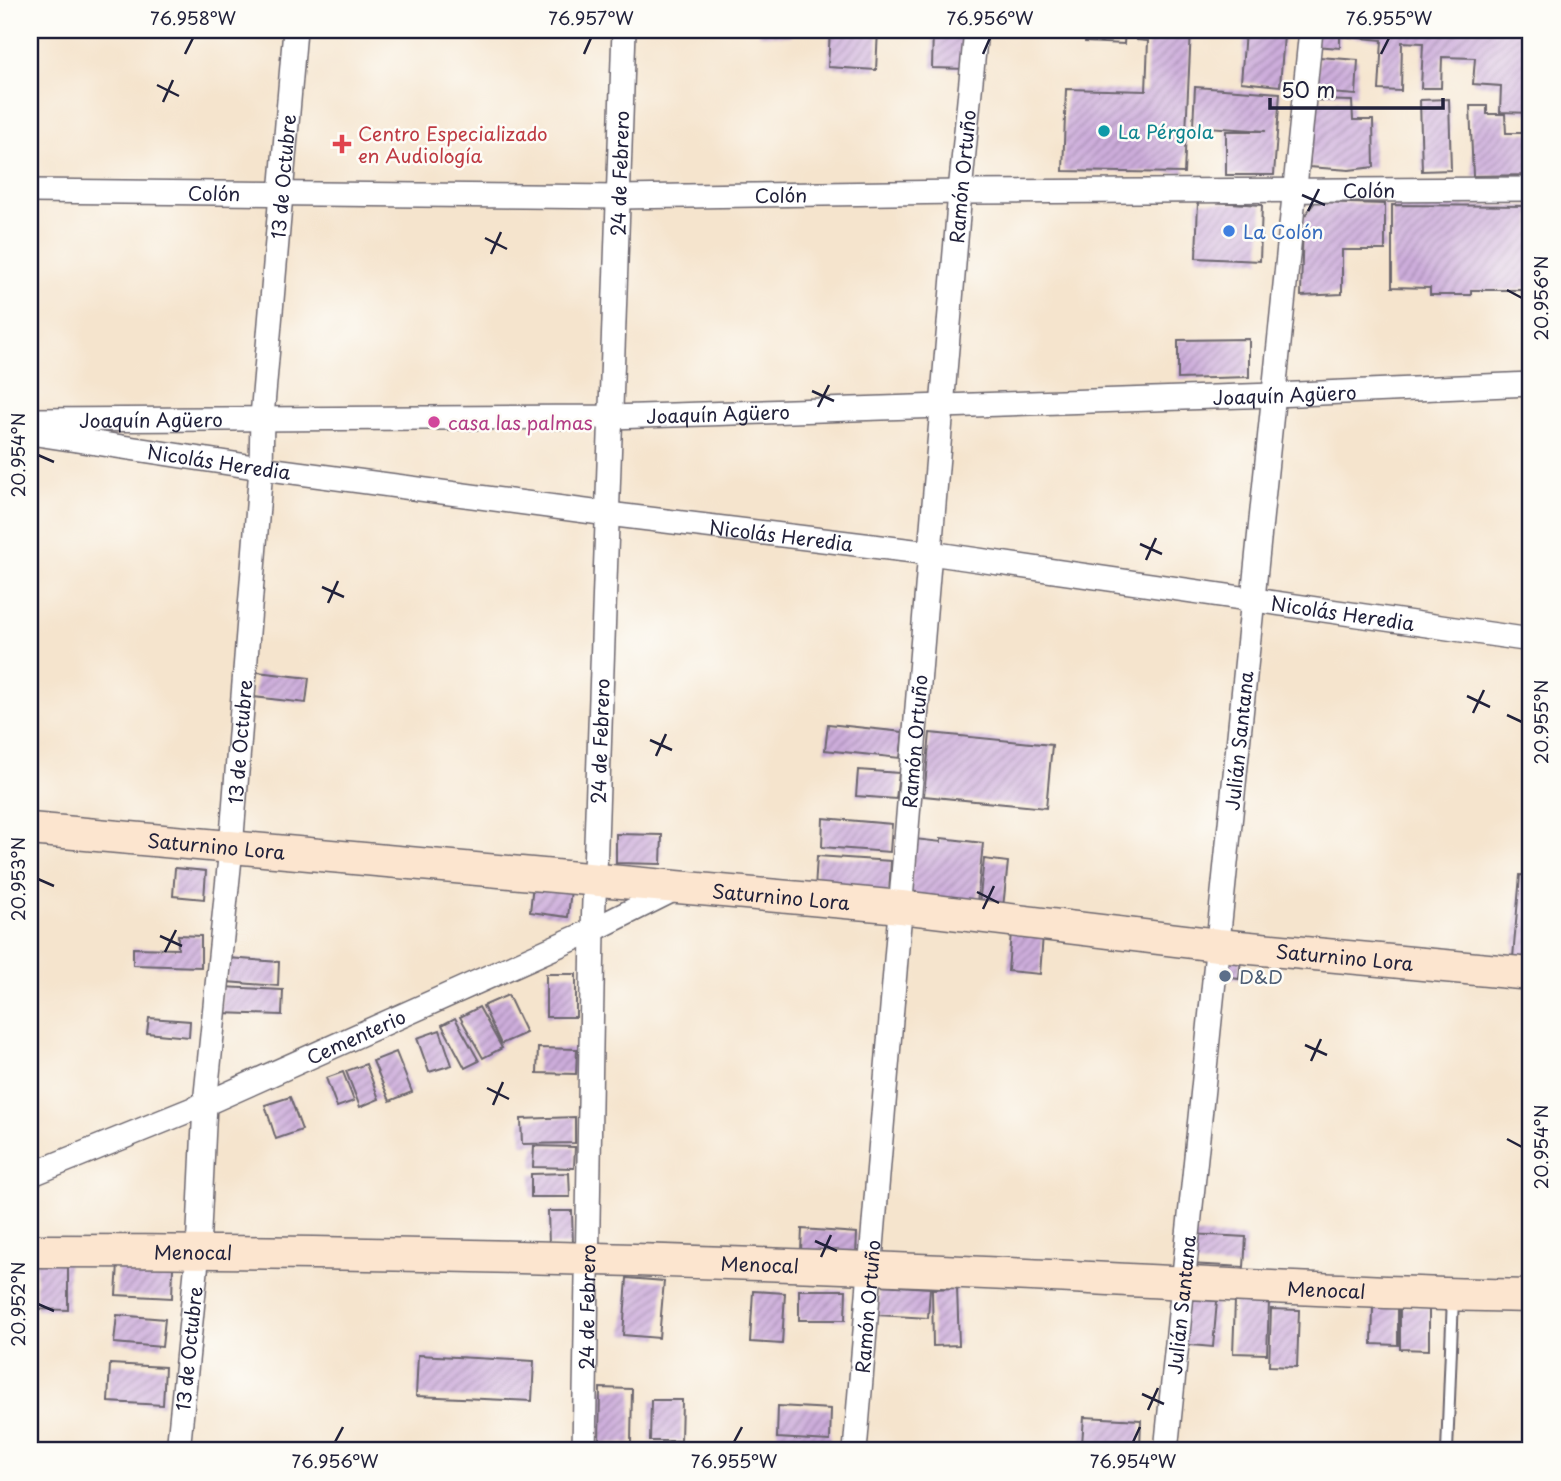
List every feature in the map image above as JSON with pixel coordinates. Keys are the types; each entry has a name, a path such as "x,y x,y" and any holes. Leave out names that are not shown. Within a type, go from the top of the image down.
{"street":[{"name":"13 de Octubre","path":"178,1451 198,1251 205,1104 231,848 261,468 262,417 295,30"},
{"name":"24 de Febrero","path":"584,1451 593,930 624,30"},
{"name":"Ramón Ortuño","path":"855,1451 960,192 976,30"},
{"name":"Julián Santana","path":"1166,1451 1311,30"},
{"name":"Colón","path":"30,191 619,197 960,192 1531,190"},
{"name":"Joaquín Agüero","path":"30,419 611,417 1531,384"},
{"name":"Nicolás Heredia","path":"30,433 261,468 930,553 1531,640"},
{"name":"Saturnino Lora","path":"30,829 901,907 1218,945 1531,974"},
{"name":"Cementerio","path":"30,1175 205,1104 593,930 677,888"},
{"name":"Menocal","path":"30,1251 198,1251 586,1258 1531,1296"}],"lane":[{"path":"1447,1451 1453,1294"}],"building":[{"path":"759,30 792,30 791,36 759,35"},
{"path":"830,30 878,30 876,70 828,67"},
{"path":"933,30 969,30 967,69 932,68"},
{"path":"1085,30 1125,30 1124,44 1085,42"},
{"path":"1137,30 1191,30 1184,173 1063,171 1066,89 1146,91 1148,41 1137,40"},
{"path":"1317,30 1531,30 1531,113 1500,112 1501,86 1473,84 1475,58 1442,57 1441,88 1421,88 1423,43 1402,42 1401,91 1379,90 1382,40 1340,36 1340,48 1315,46"},
{"path":"1245,32 1284,35 1280,86 1241,82"},
{"path":"1319,57 1358,60 1356,95 1316,92"},
{"path":"1195,87 1280,93 1274,175 1226,175 1226,131 1266,131 1193,126"},
{"path":"1449,99 1451,170 1422,171 1420,100"},
{"path":"1315,100 1352,101 1353,120 1373,120 1374,167 1349,170 1309,167"},
{"path":"1470,106 1487,106 1487,114 1505,114 1506,133 1531,133 1531,175 1473,176"},
{"name":"La Colón","path":"1198,201 1262,205 1260,261 1196,258"},
{"path":"1315,202 1385,204 1385,250 1342,250 1342,294 1301,296 1303,218"},
{"path":"1392,205 1531,206 1531,288 1471,290 1471,295 1430,295 1430,288 1392,287"},
{"path":"1249,339 1249,377 1178,379 1178,340"},
{"path":"257,672 309,678 306,703 254,697"},
{"path":"828,724 903,732 900,758 825,750"},
{"path":"930,733 1052,745 1046,808 924,796"},
{"path":"858,770 899,773 896,799 856,796"},
{"path":"823,818 892,824 890,852 822,847"},
{"path":"616,834 662,835 661,864 616,863"},
{"path":"941,838 983,843 977,903 909,895 915,839 941,842"},
{"path":"817,856 891,861 889,894 815,889"},
{"path":"984,859 1008,862 1003,907 979,905"},
{"path":"175,868 206,871 204,899 173,896"},
{"path":"1520,875 1531,876 1531,960 1513,958"},
{"path":"533,884 571,889 568,917 530,912"},
{"path":"1011,932 1043,935 1040,974 1008,971"},
{"path":"178,935 201,936 201,967 133,965 133,948 178,949"},
{"path":"228,958 279,962 278,986 227,982"},
{"path":"1220,958 1241,958 1239,979 1218,976"},
{"path":"546,974 576,974 576,1017 546,1017"},
{"path":"222,987 283,990 282,1015 221,1013"},
{"path":"508,995 526,1033 501,1044 483,1006"},
{"path":"479,1007 502,1048 483,1058 460,1017"},
{"path":"149,1018 190,1021 189,1037 147,1033"},
{"path":"455,1018 479,1061 465,1068 442,1025"},
{"path":"440,1030 452,1065 429,1072 417,1038"},
{"path":"538,1048 577,1049 576,1074 537,1073"},
{"path":"396,1052 412,1092 390,1101 373,1061"},
{"path":"366,1064 379,1099 360,1107 346,1071"},
{"path":"343,1072 354,1101 337,1107 326,1078"},
{"path":"290,1097 302,1130 276,1139 265,1105"},
{"path":"575,1117 575,1143 522,1144 521,1119"},
{"path":"534,1146 575,1147 574,1168 533,1167"},
{"path":"569,1173 570,1197 531,1197 531,1174"},
{"path":"548,1211 572,1211 573,1245 549,1245"},
{"path":"802,1229 857,1233 856,1255 801,1251"},
{"path":"1190,1234 1246,1237 1244,1267 1189,1264"},
{"path":"36,1261 68,1261 68,1310 36,1309"},
{"path":"118,1264 173,1267 172,1298 116,1295"},
{"path":"627,1278 664,1281 659,1338 623,1335"},
{"path":"880,1285 930,1288 928,1318 878,1315"},
{"path":"957,1288 959,1345 933,1346 932,1289"},
{"path":"799,1290 846,1290 845,1320 799,1320"},
{"path":"753,1291 785,1293 782,1344 750,1342"},
{"path":"1182,1299 1217,1301 1213,1347 1179,1344"},
{"path":"1235,1301 1269,1302 1267,1354 1233,1353"},
{"path":"1373,1308 1398,1308 1398,1345 1372,1344"},
{"path":"1400,1308 1429,1308 1429,1350 1400,1349"},
{"path":"1271,1309 1299,1310 1297,1367 1269,1366"},
{"path":"117,1315 165,1319 162,1347 114,1343"},
{"path":"418,1355 534,1361 532,1401 416,1396"},
{"path":"110,1364 165,1367 163,1405 108,1402"},
{"path":"600,1388 632,1389 631,1443 599,1443"},
{"path":"651,1400 682,1400 681,1441 650,1441"},
{"path":"778,1406 831,1409 830,1441 777,1438"},
{"path":"1084,1417 1141,1420 1140,1447 1082,1444"}],"place":[{"name":"La Pérgola","path":"1104,131"},
{"name":"Centro Especializado en Audiología","path":"342,144"},
{"name":"La Colón","path":"1229,231"},
{"name":"casa las palmas","path":"434,422"},
{"name":"D&D","path":"1225,976"}]}
